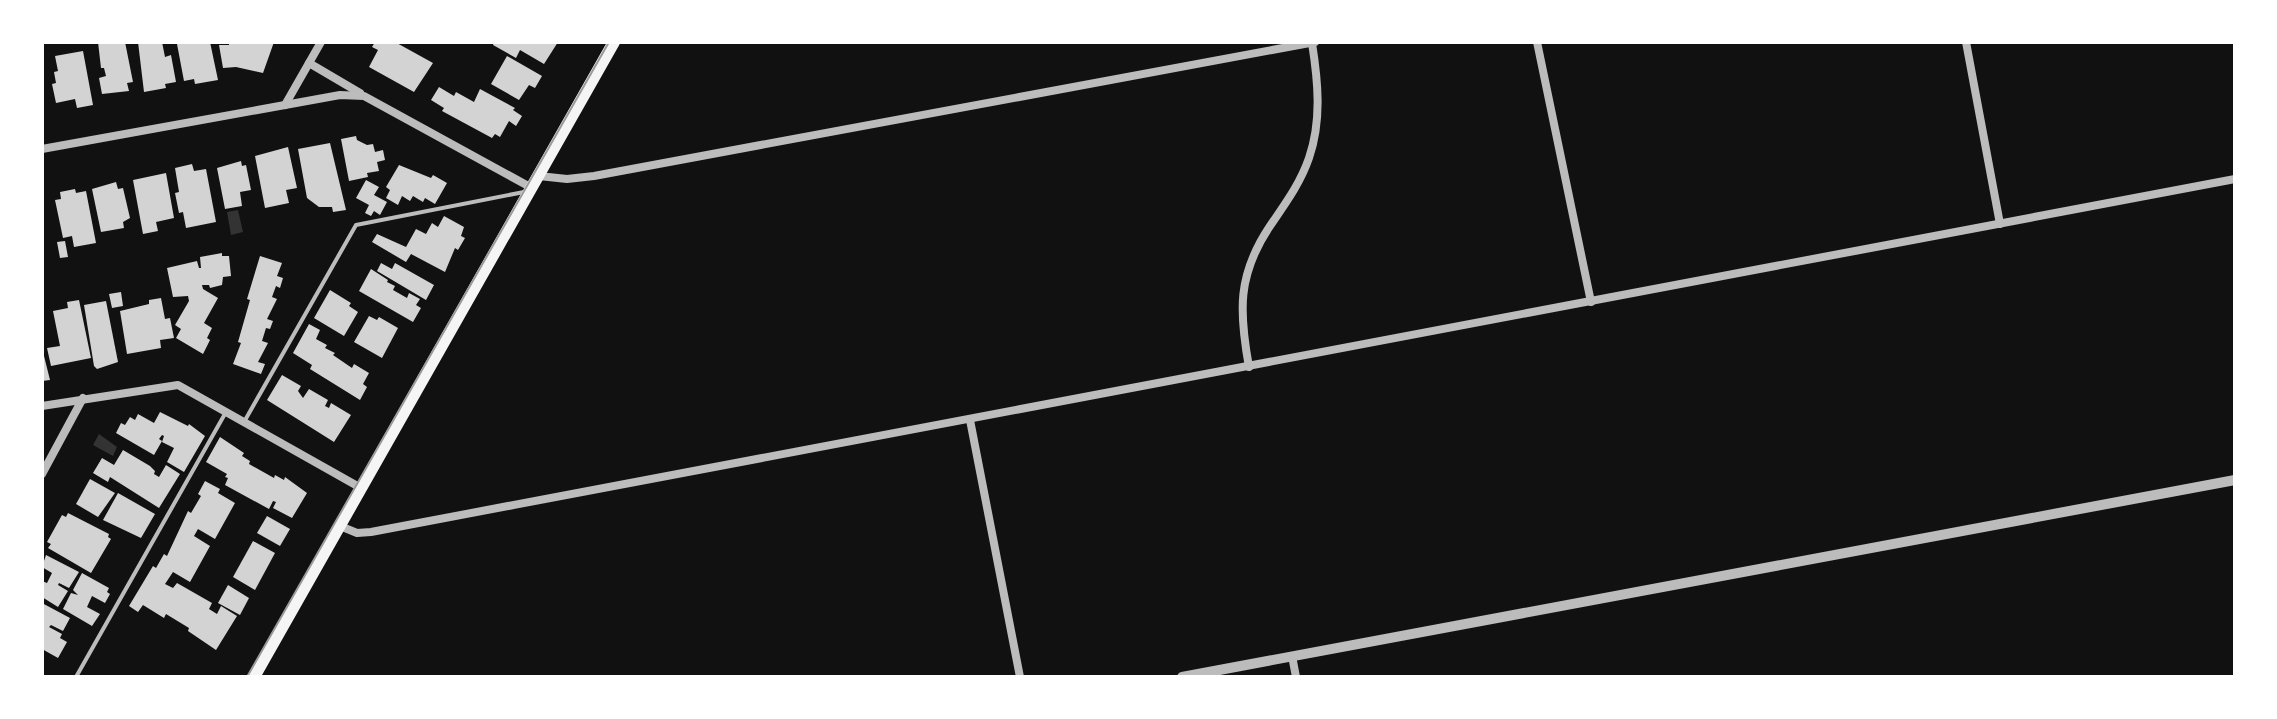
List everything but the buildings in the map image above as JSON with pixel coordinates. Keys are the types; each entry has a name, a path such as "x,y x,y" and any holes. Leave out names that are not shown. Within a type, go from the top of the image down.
{"main road":[{"path":"254,677 614,42"}],"street":[{"path":"285,105 321,42"},
{"path":"309,63 364,96 534,185 1314,42 1318,102 1310,156 1293,193 1261,240 1244,288 1241,317 1249,367"},
{"path":"1537,42 1591,302"},
{"path":"1966,42 2000,224"},
{"path":"42,149 347,94 364,96"},
{"path":"340,526 357,533 371,532 2235,179"},
{"path":"42,406 178,385 361,488"},
{"path":"42,474 83,398"},
{"path":"970,420 1020,677"},
{"path":"1182,677 2235,480"},
{"path":"1292,656 1296,677"}],"lane":[{"path":"244,422 356,225 494,200 534,185"},
{"path":"76,677 226,412"}],"shaded area":[{"path":"238,210 243,232 231,235 227,212"},
{"path":"99,434 117,447 113,456 93,445"}],"tram line":[{"path":"247,677 609,42"}]}
